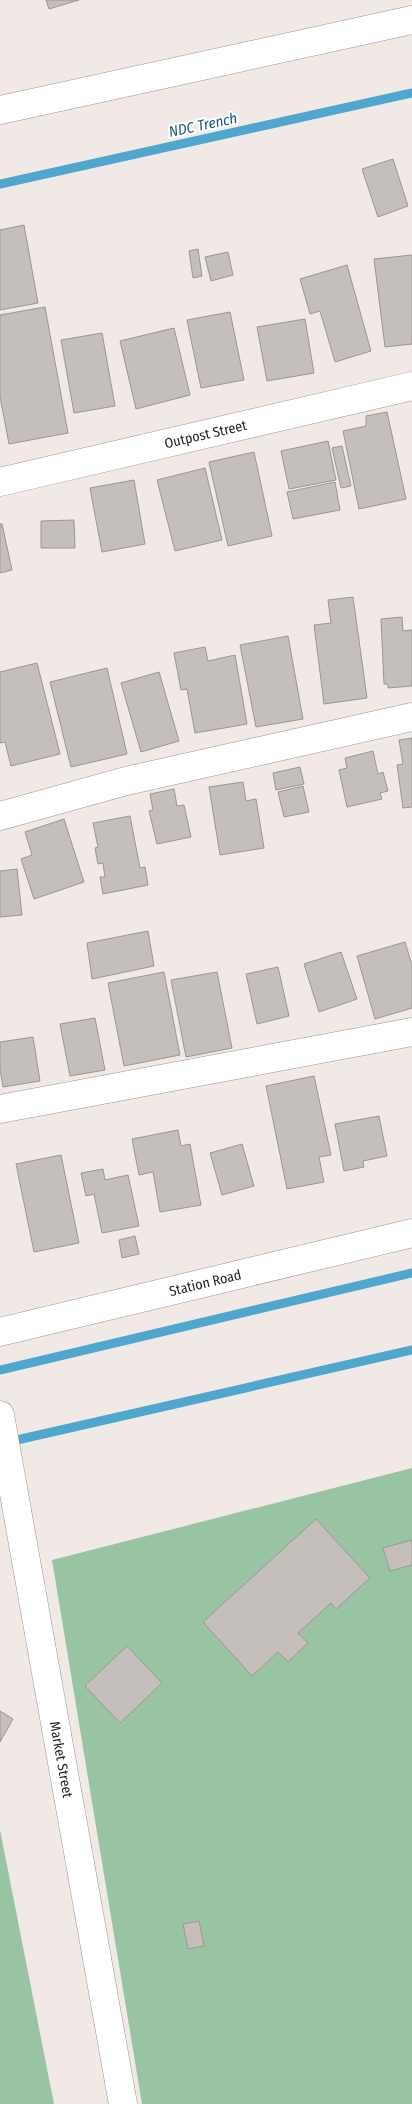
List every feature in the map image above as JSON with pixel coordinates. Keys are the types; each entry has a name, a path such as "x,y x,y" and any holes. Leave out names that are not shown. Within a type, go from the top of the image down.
{"street":[{"path":"0,110 412,20"},
{"name":"Outpost Street","path":"0,482 412,386"},
{"path":"0,816 126,781 412,716"},
{"path":"0,1109 412,1032"},
{"name":"Station Road","path":"0,1332 412,1233"},
{"name":"Market Street","path":"1,1419 6,1458 123,2104"}],"green space":[{"path":"412,1468 412,2104 142,2104 52,1560"},
{"path":"0,1830 54,2104 0,2104"}],"building":[{"path":"46,0 79,0 49,9"},
{"path":"393,159 408,206 378,217 362,169"},
{"path":"24,225 38,303 0,310 0,230"},
{"path":"198,249 202,276 193,278 189,251"},
{"path":"228,252 233,275 211,281 205,257"},
{"path":"412,255 412,344 385,347 374,259"},
{"path":"347,265 371,351 335,362 320,311 310,314 300,279"},
{"path":"45,307 68,433 9,444 0,397 0,315"},
{"path":"230,312 244,380 201,388 187,320"},
{"path":"305,319 314,373 267,381 257,327"},
{"path":"174,328 190,395 136,409 120,341"},
{"path":"102,333 115,406 74,413 61,340"},
{"path":"387,412 406,499 359,509 343,431 366,426 366,416"},
{"path":"328,441 336,480 289,489 281,451"},
{"path":"342,446 351,486 341,488 332,448"},
{"path":"254,452 272,536 228,546 209,462"},
{"path":"205,468 222,540 175,551 157,480"},
{"path":"134,480 145,544 102,552 90,488"},
{"path":"335,482 340,510 293,519 287,492"},
{"path":"74,520 75,548 41,548 41,521"},
{"path":"0,524 2,524 12,570 0,573"},
{"path":"353,597 367,698 324,704 314,625 331,623 328,600"},
{"path":"402,617 403,631 412,630 412,686 388,688 388,684 384,684 381,619"},
{"path":"288,636 303,719 256,727 240,645"},
{"path":"205,647 208,661 235,655 247,724 195,733 187,689 181,690 174,653"},
{"path":"37,663 60,754 11,766 5,742 0,743 0,672"},
{"path":"107,668 127,754 71,767 50,682"},
{"path":"159,672 179,741 141,752 121,683"},
{"path":"412,738 412,807 403,808 397,765 403,764 399,740"},
{"path":"373,751 378,774 383,772 388,791 380,793 382,799 347,807 339,770 347,768 345,758"},
{"path":"300,767 304,784 276,790 273,773"},
{"path":"243,782 246,801 256,799 264,848 220,855 209,787"},
{"path":"303,786 309,812 284,817 278,792"},
{"path":"174,789 177,806 184,805 191,837 157,844 149,811 153,810 150,794"},
{"path":"130,816 140,868 145,867 148,885 103,894 100,877 105,877 103,863 98,864 95,848 98,847 93,823"},
{"path":"64,819 84,882 34,899 21,859 32,855 25,832"},
{"path":"17,869 22,915 0,917 0,871"},
{"path":"148,931 154,966 92,979 87,943"},
{"path":"405,942 412,965 412,1008 375,1019 357,956"},
{"path":"341,952 357,999 319,1012 304,964"},
{"path":"278,967 289,1016 257,1024 246,974"},
{"path":"164,972 180,1055 124,1066 108,983"},
{"path":"217,972 232,1048 186,1057 171,980"},
{"path":"95,1018 105,1070 70,1076 60,1024"},
{"path":"33,1037 40,1081 3,1087 0,1069 0,1042"},
{"path":"314,1076 331,1155 319,1157 324,1182 287,1189 266,1086"},
{"path":"379,1116 387,1156 363,1161 364,1167 344,1171 335,1124"},
{"path":"178,1130 181,1146 190,1144 201,1205 160,1212 153,1172 139,1175 132,1139"},
{"path":"242,1144 254,1186 222,1195 210,1153"},
{"path":"61,1155 79,1243 34,1252 16,1164"},
{"path":"103,1169 105,1180 128,1175 139,1226 102,1233 94,1194 86,1196 81,1173"},
{"path":"135,1236 139,1254 122,1258 119,1240"},
{"path":"316,1519 370,1578 336,1609 331,1603 298,1633 308,1643 288,1662 278,1652 252,1676 203,1622"},
{"path":"412,1540 412,1565 390,1571 383,1548"},
{"path":"127,1646 162,1683 120,1723 85,1686"},
{"path":"0,1711 13,1719 0,1742"},
{"path":"199,1921 204,1946 188,1949 183,1924"}],"waterway":[{"name":"NDC Trench","path":"0,184 412,93"},
{"path":"0,1370 412,1273"},
{"path":"8,1442 412,1350"}]}
